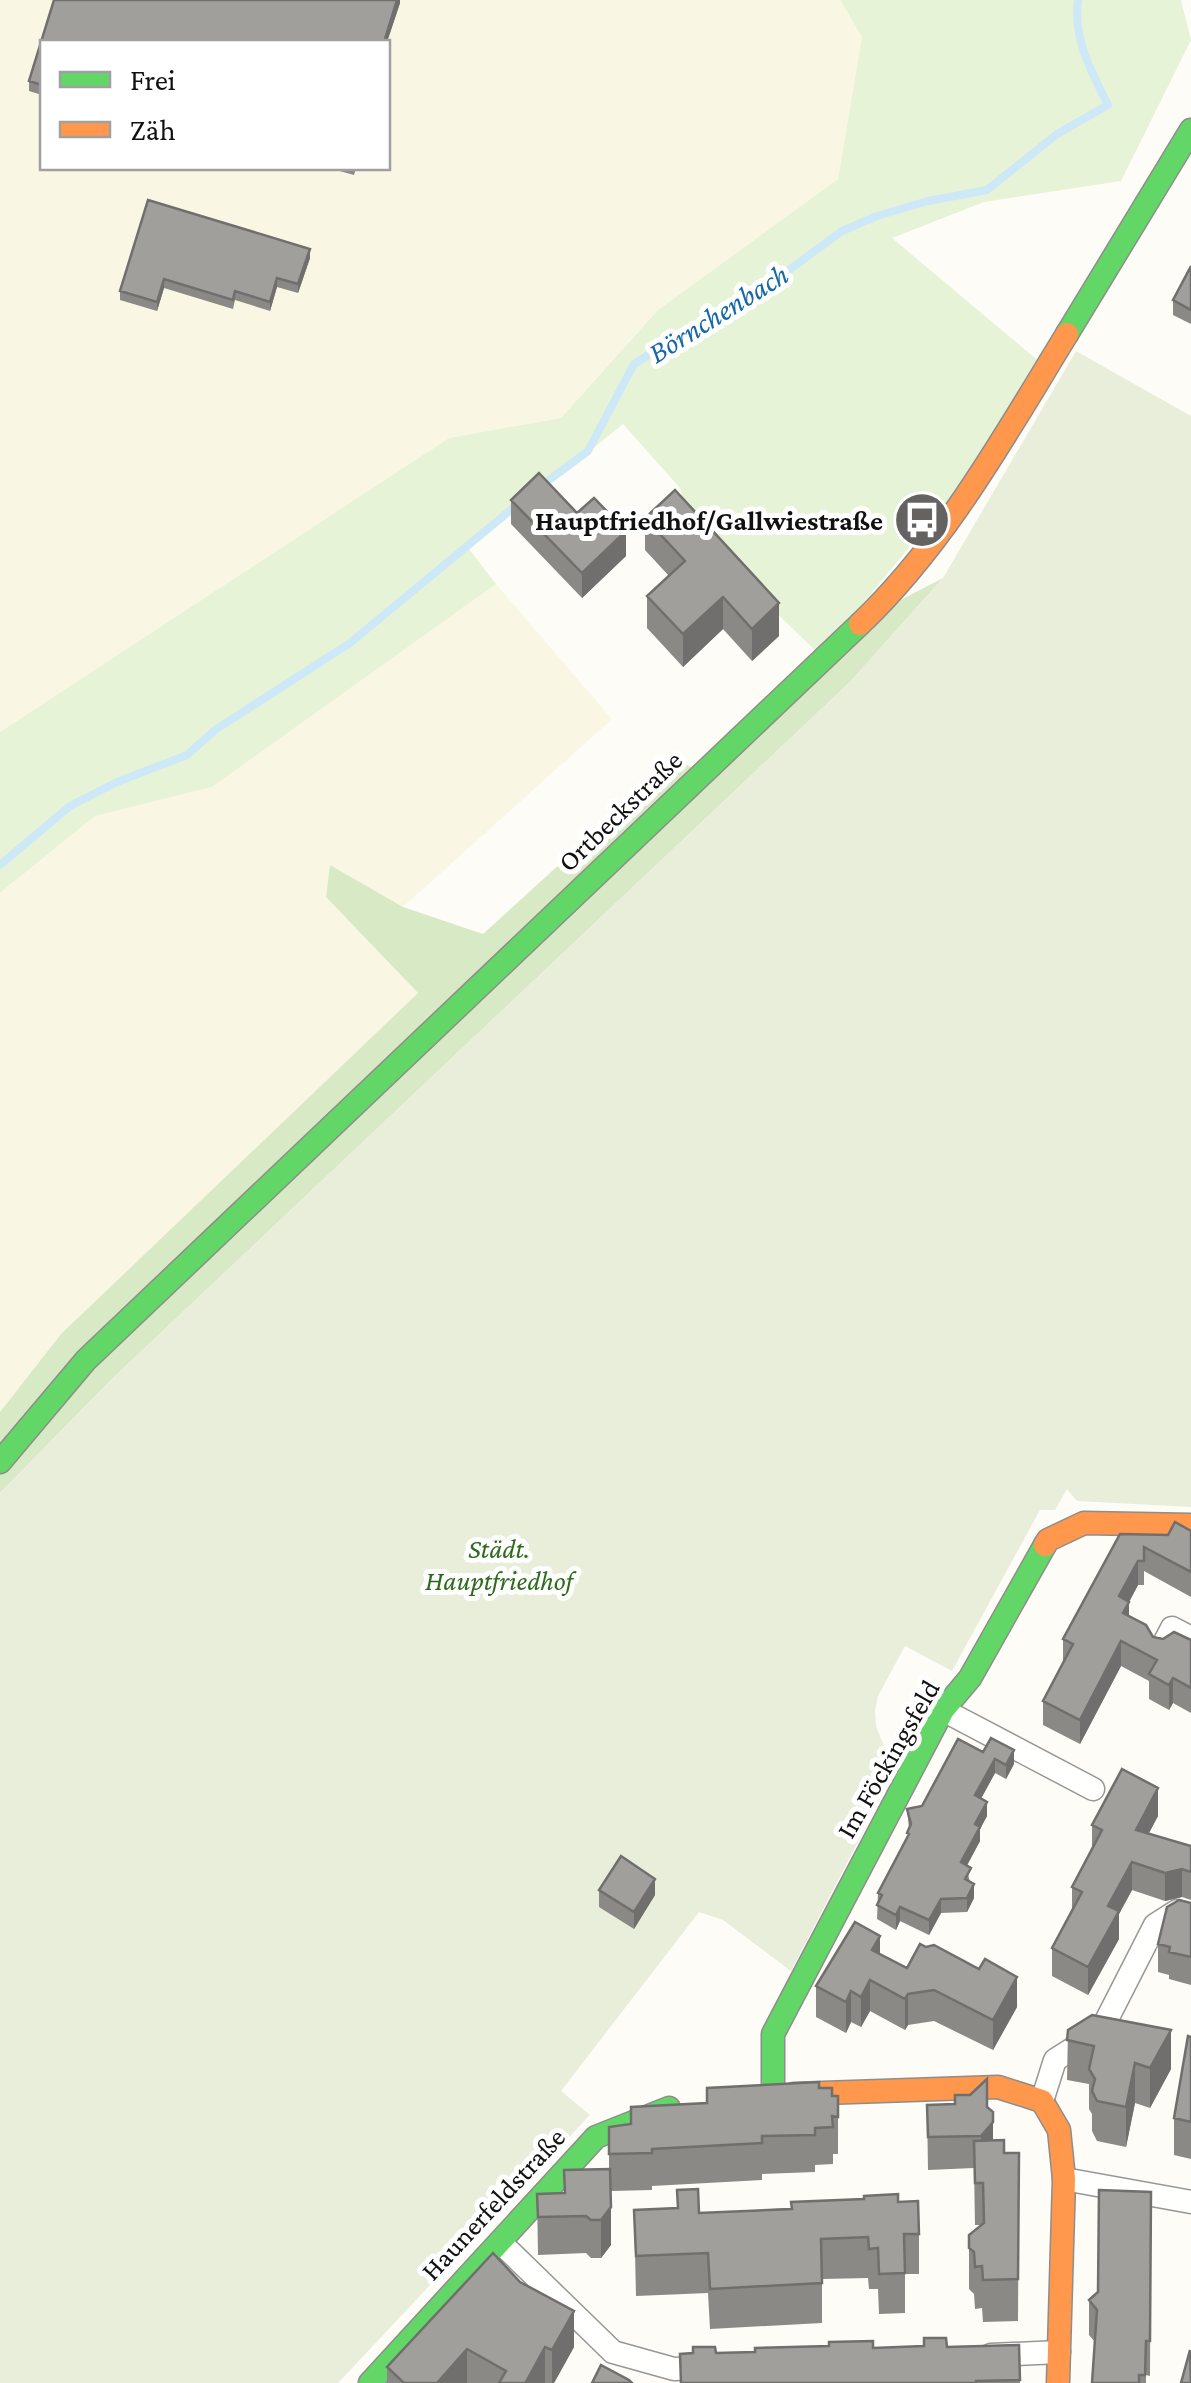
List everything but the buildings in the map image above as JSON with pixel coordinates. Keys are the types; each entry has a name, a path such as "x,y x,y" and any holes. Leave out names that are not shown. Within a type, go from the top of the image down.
{"street":[{"name":"Ortbeckstraße","path":"0,1462 86,1360 884,601 967,497 1191,130"},
{"name":"Im Föckingsfeld","path":"1042,2101 998,2087 764,2096 773,2034 943,1710 988,1650 1048,1540 1084,1523 1191,1525"},
{"path":"1161,1649 1172,1628 1191,1638"},
{"path":"943,1710 1093,1790"},
{"path":"1058,2383 1064,2179 1059,2130 1042,2101 1054,2060 1101,2031 1155,1926 1177,1912 1191,1916"},
{"name":"Haunerfeldstraße","path":"370,2383 596,2137 660,2109 698,2104"},
{"path":"1064,2179 1191,2202"},
{"path":"500,2242 613,2352 674,2369 732,2366"},
{"path":"963,2356 1059,2352"}],"shaded area":[{"path":"0,0 840,0 862,37 838,179 658,310 561,418 449,438 0,732"},
{"path":"496,584 612,719 403,907 330,866 326,897 418,993 61,1334 0,1412 0,893 95,816 212,787"}],"green space":[{"path":"840,0 1181,0 1191,40 1121,181 984,202 892,238 1047,368 1019,415 820,655 691,531 680,488 623,424 469,549 496,584 212,787 95,816 0,893 0,732 449,438 561,418 658,310 838,179 862,37"},
{"name":"Städt. Hauptfriedhof","path":"1076,351 1191,416 1191,1507 1077,1501 1067,1489 1055,1510 1040,1510 952,1671 905,1646 878,1696 875,1711 876,1726 889,1759 889,1782 791,1971 723,1920 699,1912 561,2091 590,2115 338,2383 0,2383 0,1493 113,1378 850,682 943,578"},
{"path":"943,578 850,682 113,1378 0,1493 0,1412 61,1334 418,993 326,897 330,865 403,907 483,934 676,758 695,770 887,607"}],"waterway":[{"name":"Börnchenbach","path":"541,486 588,451 634,364 674,339 736,309 842,231 928,201 987,190 1057,134 1108,105 1081,41 1078,0"},
{"name":"Börnchenbach","path":"0,865 70,806 117,782 187,755 215,730 350,643 518,504"}],"traffic: fast":[{"path":"1067,334 1191,130"},
{"path":"0,1462 86,1360 860,624"},
{"path":"773,2094 773,2034 943,1710 970,1678 1045,1545"},
{"path":"370,2383 596,2137 669,2108"}],"traffic: slow":[{"path":"860,624 947,523 1067,334"},
{"path":"1045,1545 1084,1523 1191,1525"},
{"path":"794,2094 998,2087 1042,2101 1059,2130 1064,2179 1058,2383"}],"place":[{"name":"Hauptfriedhof/Gallwiestraße","path":"922,520"}]}
